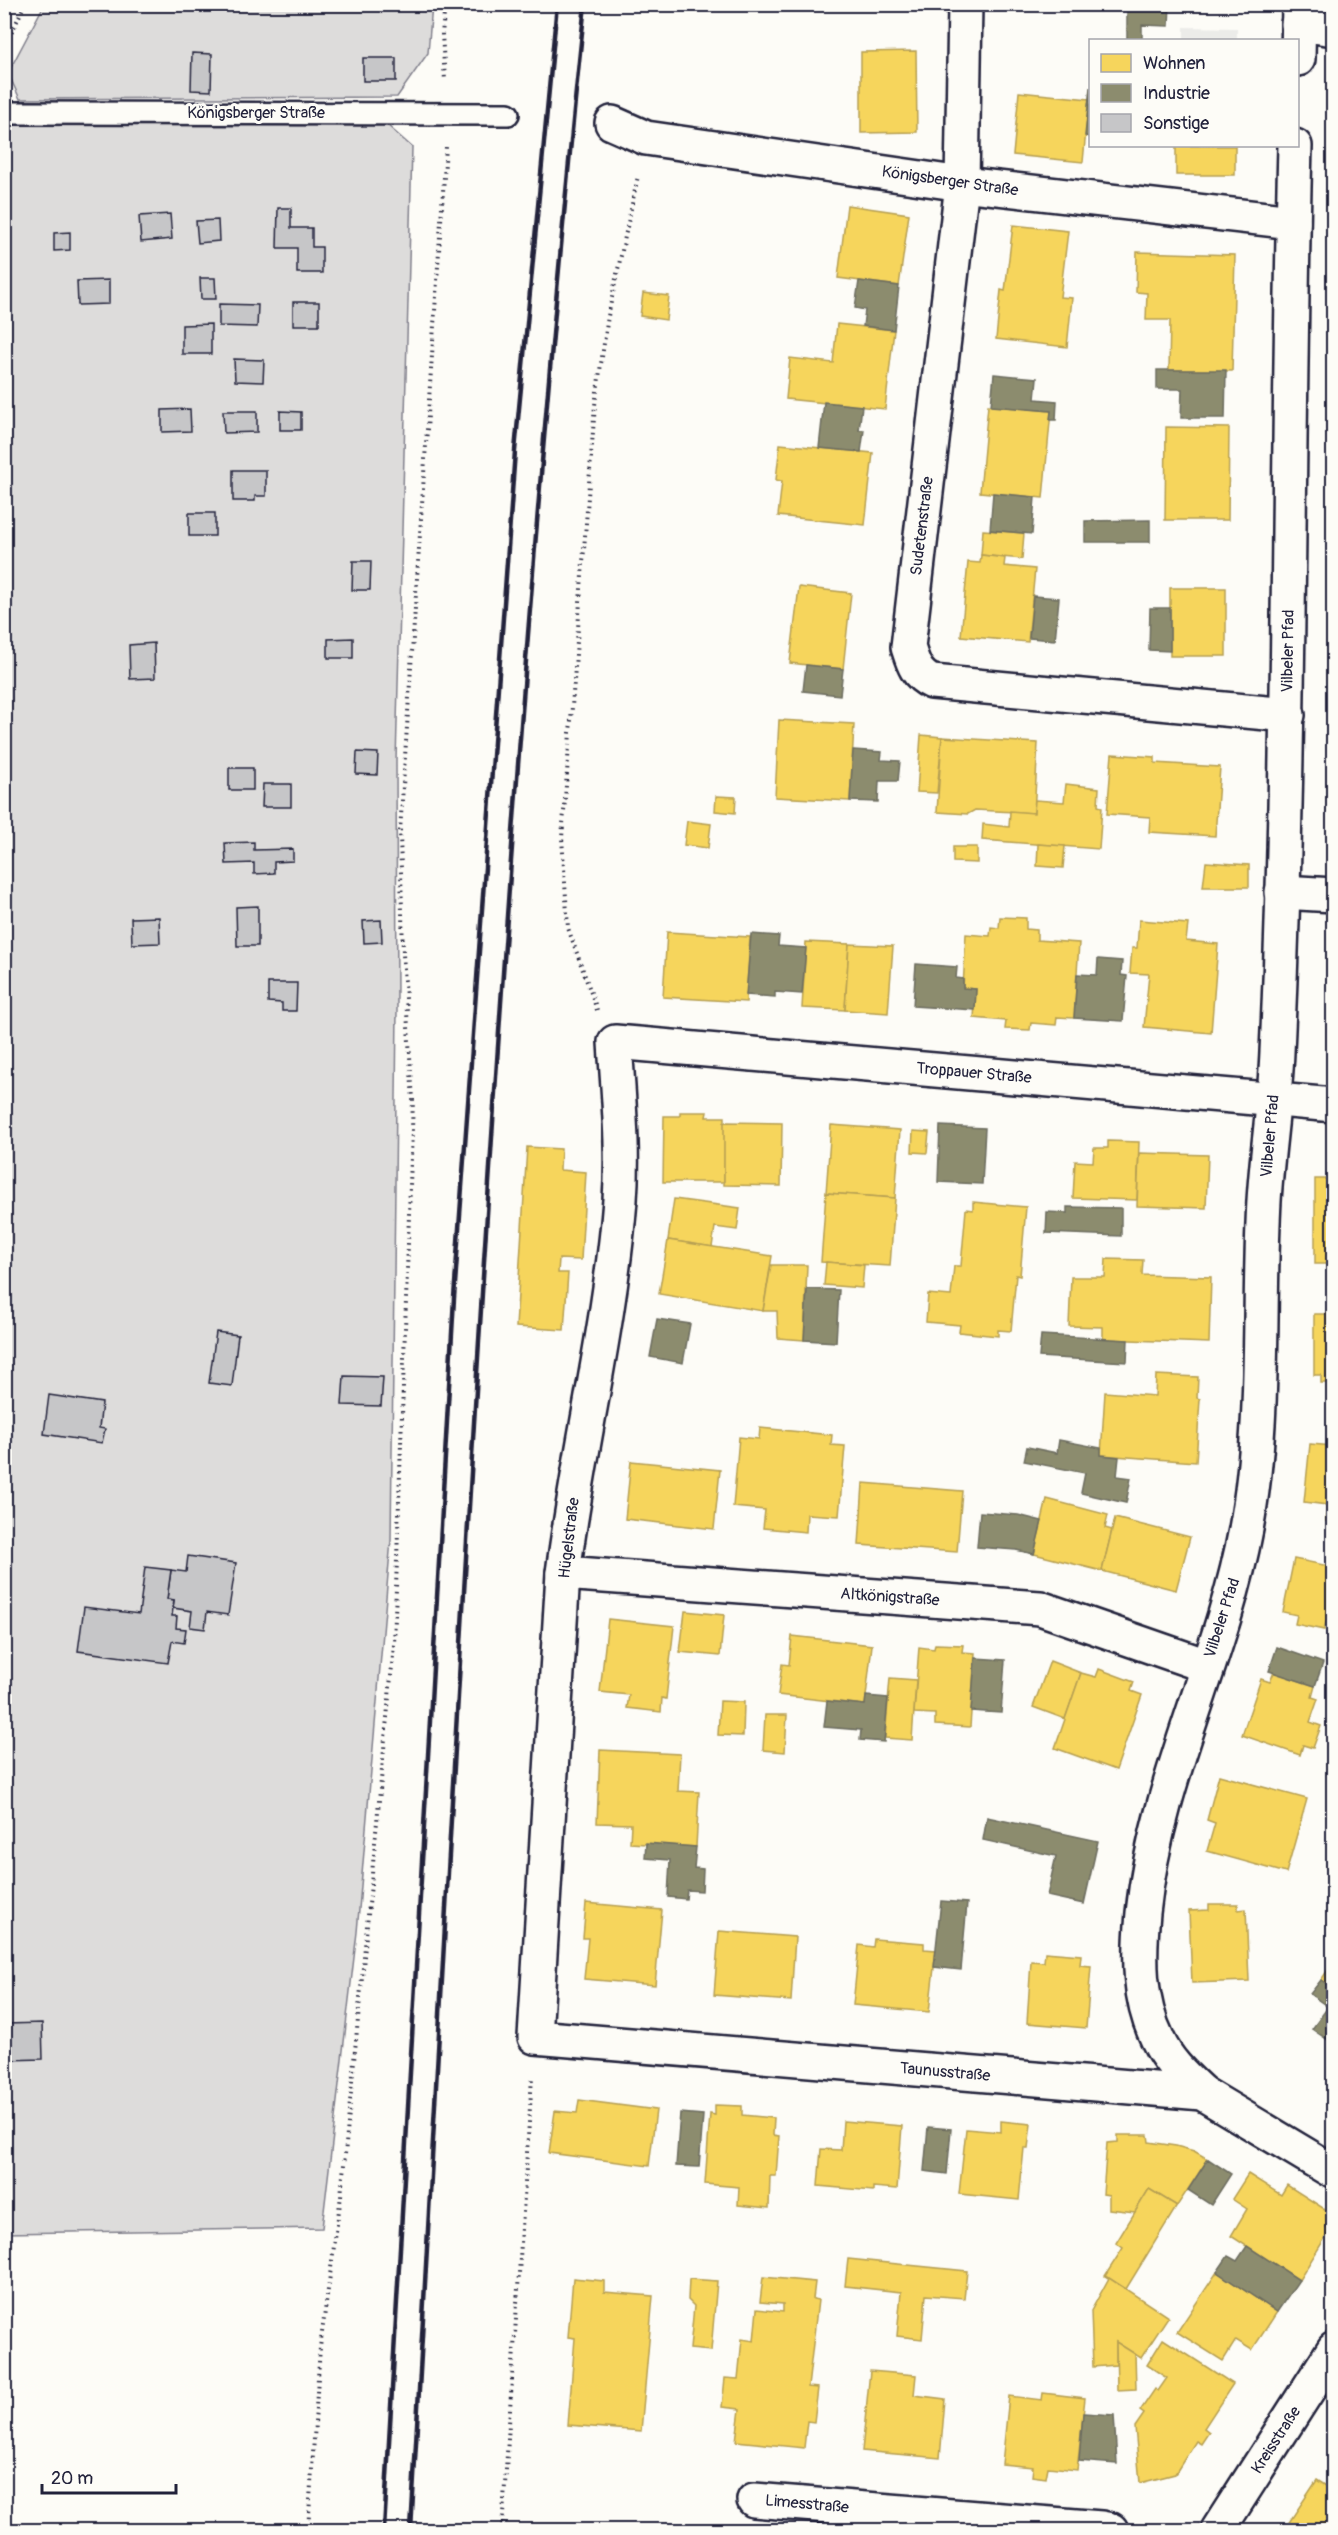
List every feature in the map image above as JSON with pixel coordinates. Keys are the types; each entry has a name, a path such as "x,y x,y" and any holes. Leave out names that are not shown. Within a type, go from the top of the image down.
{"street":[{"name":"Sudetenstraße","path":"965,4 962,184 908,647 914,665 921,677 932,682 1288,715"},
{"path":"1298,39 1299,14 1334,29"},
{"name":"Königsberger Straße","path":"612,123 646,138 962,184 1293,222"},
{"name":"Vilbeler Pfad","path":"1202,2093 1173,2065 1157,2039 1145,2007 1140,1950 1145,1897 1156,1830 1178,1751 1238,1569 1254,1473 1264,1198 1277,1056 1288,715 1295,147"},
{"path":"1282,892 1334,896"},
{"name":"Troppauer Straße","path":"615,1041 1334,1105"},
{"name":"Hügelstraße","path":"535,2037 563,1573 572,1505 602,1341 619,1210 621,1156 615,1041"},
{"name":"Altkönigstraße","path":"563,1573 1040,1608 1207,1666"},
{"name":"Taunusstraße","path":"535,2037 1202,2093 1334,2172"},
{"name":"Kreisstraße","path":"1218,2530 1334,2349"},
{"name":"Limesstraße","path":"754,2500 1111,2530"}],"lane":[{"name":"Königsberger Straße","path":"4,113 448,112 508,114"}],"path":[{"path":"4,49 25,4"},
{"path":"308,2530 320,2347 341,2196 394,1645 413,1100 403,954 400,831 448,112 442,34 445,4"},
{"path":"615,1041 595,1006 568,928 562,838 594,405 608,316 646,138"},
{"path":"502,2530 535,2037"}],"shaded area":[{"path":"44,5 432,5 428,53 397,97 20,99 8,73"},
{"path":"1184,27 1237,28 1237,39 1184,39"},
{"path":"11,125 387,125 412,147 396,761 397,1009 391,1540 357,1932 322,2228 5,2233 4,287"}],"building: Wohnen":[{"path":"1170,4 1241,4 1241,6 1170,6"},
{"path":"916,51 917,132 861,133 861,52"},
{"path":"1019,92 1089,99 1083,162 1013,155"},
{"path":"1176,147 1235,147 1235,175 1176,175"},
{"path":"847,205 909,214 899,286 838,278"},
{"path":"1013,225 1068,231 1060,297 1072,298 1067,347 996,339 1001,290 1005,291"},
{"path":"1137,252 1235,255 1232,371 1169,370 1170,320 1146,320 1147,293 1136,292"},
{"path":"643,293 669,296 666,320 640,316"},
{"path":"837,324 894,330 885,409 786,399 790,358 833,363"},
{"path":"988,405 1051,411 1043,498 980,492"},
{"path":"1166,427 1229,428 1228,520 1165,520"},
{"path":"780,444 873,453 865,525 778,516 782,481 776,480"},
{"path":"983,530 1024,533 1022,559 981,555"},
{"path":"981,555 1005,558 1004,566 1035,569 1028,642 961,636 968,562 980,563"},
{"path":"799,587 851,593 843,669 790,663"},
{"path":"1170,588 1226,588 1226,656 1170,656"},
{"path":"779,720 854,724 850,801 775,797"},
{"path":"921,735 942,737 937,793 917,792"},
{"path":"942,737 1038,743 1034,813 975,810 968,814 937,812"},
{"path":"1112,754 1155,757 1155,763 1220,767 1215,836 1149,832 1150,817 1107,814"},
{"path":"1066,784 1099,788 1098,806 1102,807 1099,849 982,840 983,824 1009,827 1010,811 1034,813 1035,800 1064,802"},
{"path":"716,796 736,797 735,813 715,811"},
{"path":"687,821 711,824 708,848 684,845"},
{"path":"1038,844 1065,846 1063,868 1037,866"},
{"path":"953,847 977,847 977,863 953,862"},
{"path":"1206,862 1249,865 1249,887 1203,887"},
{"path":"1000,917 1026,918 1026,929 1037,930 1037,940 1079,943 1074,1018 1057,1017 1056,1025 1031,1023 1030,1030 1005,1029 1006,1021 974,1018 976,989 963,988 966,934 990,936 991,927 999,928"},
{"path":"1139,920 1188,924 1186,941 1218,944 1211,1033 1144,1027 1149,974 1130,973 1132,948 1137,948"},
{"path":"667,932 750,937 746,1002 663,997"},
{"path":"806,942 849,944 845,1010 802,1008"},
{"path":"849,944 893,946 888,1013 845,1010"},
{"path":"1334,1025 1334,1054 1327,1054 1327,1026"},
{"path":"680,1112 707,1112 706,1117 725,1117 724,1182 663,1182 664,1116 680,1116"},
{"path":"724,1122 782,1123 781,1186 724,1185"},
{"path":"831,1125 900,1130 895,1198 826,1193"},
{"path":"913,1131 929,1132 927,1153 912,1152"},
{"path":"1108,1141 1139,1142 1137,1200 1073,1198 1075,1161 1093,1162 1094,1148 1108,1148"},
{"path":"527,1147 561,1149 560,1170 586,1172 581,1260 559,1259 558,1273 568,1273 564,1330 516,1327"},
{"path":"1139,1153 1208,1155 1206,1208 1137,1206"},
{"path":"1315,1179 1334,1179 1334,1264 1315,1264"},
{"path":"826,1193 895,1198 890,1266 821,1262"},
{"path":"674,1199 740,1208 737,1230 715,1227 712,1247 668,1240"},
{"path":"973,1202 1026,1207 1020,1276 1016,1275 1011,1331 998,1330 998,1336 959,1332 960,1325 926,1322 928,1294 951,1296 954,1266 961,1266 966,1209 973,1210"},
{"path":"668,1240 772,1256 763,1311 659,1294"},
{"path":"1106,1259 1143,1260 1142,1275 1211,1277 1209,1343 1103,1339 1103,1327 1069,1326 1071,1277 1105,1277"},
{"path":"826,1262 864,1265 862,1288 824,1285"},
{"path":"771,1265 807,1265 804,1340 778,1338 777,1311 763,1311"},
{"path":"1314,1314 1334,1314 1334,1383 1321,1383 1321,1375 1314,1375"},
{"path":"1156,1375 1198,1377 1197,1398 1200,1399 1196,1462 1101,1455 1105,1392 1155,1396"},
{"path":"760,1428 832,1435 831,1445 845,1446 839,1516 807,1514 806,1532 763,1528 765,1510 733,1507 739,1437 759,1439"},
{"path":"1310,1444 1334,1446 1334,1521 1326,1521 1327,1505 1304,1502"},
{"path":"631,1461 720,1470 714,1529 625,1519"},
{"path":"863,1483 962,1491 957,1552 859,1545"},
{"path":"1047,1499 1108,1515 1105,1528 1112,1530 1102,1571 1034,1554"},
{"path":"1115,1518 1190,1537 1176,1590 1102,1571"},
{"path":"1294,1559 1334,1567 1334,1623 1326,1622 1324,1630 1295,1624 1297,1615 1283,1612"},
{"path":"685,1611 724,1615 720,1656 680,1652"},
{"path":"608,1619 674,1626 666,1699 662,1698 661,1712 627,1708 629,1695 600,1692"},
{"path":"792,1636 872,1645 865,1705 778,1695 782,1664 789,1665"},
{"path":"935,1644 963,1645 962,1652 975,1653 970,1727 935,1725 935,1714 914,1713 919,1647 934,1649"},
{"path":"1050,1661 1081,1673 1065,1719 1033,1707"},
{"path":"1099,1669 1134,1682 1131,1691 1142,1695 1116,1770 1055,1748 1081,1673 1096,1677"},
{"path":"1274,1672 1315,1686 1312,1697 1318,1699 1310,1722 1321,1726 1313,1748 1303,1745 1300,1755 1242,1735 1261,1679 1270,1682"},
{"path":"890,1678 916,1680 912,1740 885,1738"},
{"path":"720,1701 744,1702 743,1736 718,1735"},
{"path":"765,1715 787,1715 785,1752 763,1750"},
{"path":"600,1750 680,1754 678,1791 699,1792 696,1847 630,1843 631,1824 597,1823"},
{"path":"1219,1775 1307,1799 1286,1873 1207,1851 1215,1823 1207,1820"},
{"path":"586,1903 662,1910 655,1985 584,1979 588,1938 583,1938"},
{"path":"1209,1904 1238,1904 1238,1910 1246,1909 1249,1981 1192,1983 1189,1911 1209,1910"},
{"path":"719,1931 795,1937 791,2001 714,1995"},
{"path":"874,1939 924,1943 924,1949 936,1950 929,2012 853,2005 859,1945 873,1947"},
{"path":"1045,1952 1081,1955 1080,1965 1091,1966 1086,2028 1027,2023 1031,1961 1044,1962"},
{"path":"1334,1961 1334,1989 1321,1980"},
{"path":"579,2100 656,2110 649,2166 549,2153 555,2111 577,2113"},
{"path":"715,2105 742,2106 742,2115 774,2118 773,2135 779,2136 776,2176 770,2176 769,2208 738,2205 739,2187 705,2184 710,2114 715,2115"},
{"path":"843,2121 902,2126 897,2189 873,2187 873,2191 818,2186 821,2149 841,2150"},
{"path":"1001,2121 1031,2124 1028,2148 1024,2148 1019,2200 959,2194 966,2129 1001,2132"},
{"path":"1118,2135 1148,2135 1149,2142 1194,2151 1208,2159 1177,2206 1149,2189 1135,2212 1109,2209 1109,2195 1103,2194 1107,2143 1118,2142"},
{"path":"1248,2174 1281,2195 1287,2185 1334,2215 1326,2227 1330,2230 1299,2280 1231,2236 1247,2209 1232,2199"},
{"path":"1149,2189 1177,2206 1126,2289 1105,2276 1123,2248 1116,2243"},
{"path":"848,2259 967,2271 964,2298 926,2295 922,2339 897,2336 901,2292 845,2286"},
{"path":"1217,2272 1277,2312 1252,2350 1236,2340 1223,2361 1177,2332"},
{"path":"763,2277 815,2282 813,2299 818,2300 808,2387 818,2388 814,2422 807,2421 804,2448 736,2441 740,2409 722,2407 725,2378 738,2379 742,2339 754,2341 757,2309 783,2312 783,2304 760,2302"},
{"path":"573,2278 604,2281 604,2292 653,2296 641,2431 568,2425 575,2338 568,2337"},
{"path":"1109,2278 1168,2317 1141,2358 1116,2342 1116,2365 1093,2367 1091,2311"},
{"path":"689,2279 717,2281 711,2351 690,2349 694,2306 688,2300"},
{"path":"1163,2339 1233,2384 1204,2428 1209,2432 1201,2444 1196,2441 1175,2474 1140,2483 1135,2427 1144,2414 1140,2411 1155,2389 1158,2391 1167,2378 1147,2365"},
{"path":"1116,2342 1135,2354 1136,2389 1117,2390"},
{"path":"870,2371 916,2375 914,2395 945,2399 940,2458 862,2451"},
{"path":"1043,2393 1085,2398 1077,2470 1048,2467 1046,2478 1032,2476 1033,2467 1002,2464 1009,2396 1042,2400"},
{"path":"1317,2480 1334,2491 1334,2530 1284,2530"}],"building: Industrie":[{"path":"1127,4 1170,4 1169,26 1142,25 1142,39 1127,39"},
{"path":"1089,97 1089,137 1085,136"},
{"path":"859,281 899,286 894,330 863,326 865,310 855,308"},
{"path":"1157,370 1226,370 1225,418 1181,418 1182,389 1157,389"},
{"path":"994,374 1037,378 1035,399 1057,401 1056,420 1050,420 1051,411 991,406"},
{"path":"824,402 862,406 859,430 864,430 861,452 819,448"},
{"path":"993,493 1035,497 1032,534 990,530"},
{"path":"1150,520 1150,542 1085,542 1085,521"},
{"path":"1033,596 1059,598 1055,640 1029,638"},
{"path":"1150,608 1170,608 1170,651 1149,650"},
{"path":"806,665 843,669 840,695 803,691"},
{"path":"853,750 882,752 881,760 900,761 898,781 879,781 878,802 850,801"},
{"path":"751,934 779,936 778,946 806,948 802,994 775,992 775,997 746,995"},
{"path":"1098,959 1122,961 1121,975 1127,976 1123,1021 1074,1018 1077,974 1097,975"},
{"path":"916,964 957,967 956,978 963,979 963,988 976,989 975,1010 913,1006"},
{"path":"940,1126 985,1128 982,1184 938,1182"},
{"path":"1067,1207 1121,1208 1121,1236 1046,1233 1047,1212 1067,1213"},
{"path":"807,1289 839,1290 836,1342 804,1340"},
{"path":"657,1319 690,1324 683,1363 650,1357"},
{"path":"1041,1335 1128,1340 1127,1362 1039,1357"},
{"path":"1059,1440 1101,1448 1101,1455 1119,1457 1117,1476 1131,1478 1126,1503 1081,1493 1085,1473 1024,1461 1027,1447 1057,1453"},
{"path":"980,1512 1018,1515 1042,1521 1034,1554 977,1547"},
{"path":"1277,1647 1323,1663 1315,1686 1269,1671"},
{"path":"975,1658 1005,1660 1001,1713 971,1711"},
{"path":"866,1696 888,1698 884,1742 860,1740 861,1730 824,1727 827,1701 865,1705"},
{"path":"987,1817 1098,1841 1084,1904 1047,1896 1056,1856 983,1840"},
{"path":"646,1843 696,1847 694,1868 703,1869 702,1891 687,1890 686,1899 668,1897 670,1860 645,1858"},
{"path":"941,1901 967,1903 961,1970 934,1967"},
{"path":"1321,1980 1334,1989 1334,2044 1312,2029 1328,2007 1310,1994"},
{"path":"680,2113 703,2115 699,2167 676,2166"},
{"path":"928,2127 951,2129 947,2174 924,2171"},
{"path":"1208,2159 1231,2174 1211,2205 1188,2190"},
{"path":"1247,2246 1299,2280 1277,2312 1217,2272 1228,2256 1237,2261"},
{"path":"1083,2413 1114,2415 1117,2464 1079,2461"}],"building: Sonstige":[{"path":"371,4 418,4 418,8"},
{"path":"192,53 212,54 211,91 191,90"},
{"path":"363,58 396,58 396,81 363,81"},
{"path":"278,208 291,208 291,228 312,228 312,247 322,247 322,273 297,273 297,248 277,248"},
{"path":"170,214 172,239 141,242 139,216"},
{"path":"218,220 219,241 198,243 196,221"},
{"path":"70,232 70,250 54,251 54,233"},
{"path":"200,278 215,278 216,299 201,299"},
{"path":"109,280 109,304 78,305 77,281"},
{"path":"293,302 319,302 319,325 293,325"},
{"path":"219,304 258,305 257,327 219,326"},
{"path":"211,324 211,354 182,354 182,325"},
{"path":"234,359 264,360 263,382 235,381"},
{"path":"190,409 191,431 162,432 162,410"},
{"path":"223,411 257,411 257,432 224,433"},
{"path":"280,411 301,412 301,430 280,430"},
{"path":"233,470 266,470 266,496 255,496 255,501 233,501"},
{"path":"189,513 215,513 215,536 189,536"},
{"path":"353,561 371,561 370,590 352,590"},
{"path":"353,638 353,658 328,658 328,639"},
{"path":"154,643 155,678 130,679 129,645"},
{"path":"357,752 378,753 377,775 356,774"},
{"path":"229,768 253,768 253,790 229,790"},
{"path":"263,784 291,784 291,807 262,807"},
{"path":"254,842 254,850 293,849 293,861 274,862 274,873 254,874 254,863 226,864 225,843"},
{"path":"258,906 258,946 237,946 236,907"},
{"path":"159,917 160,943 132,944 131,918"},
{"path":"381,920 382,942 364,943 363,921"},
{"path":"268,983 297,983 296,1011 282,1011 282,1003 268,1002"},
{"path":"216,1332 238,1335 232,1386 209,1383"},
{"path":"344,1376 383,1377 381,1406 342,1405"},
{"path":"49,1395 102,1403 99,1428 105,1429 102,1443 44,1434"},
{"path":"188,1556 236,1563 228,1615 207,1612 205,1629 190,1627 192,1611 173,1608 174,1600 167,1599 171,1570 186,1572"},
{"path":"145,1567 171,1570 167,1599 174,1600 172,1616 177,1616 176,1628 186,1629 184,1643 172,1641 168,1663 78,1651 84,1607 139,1614"},
{"path":"42,2023 43,2059 6,2060 6,2024"}],"railway":[{"path":"384,2530 454,1298 515,451 557,4"},
{"path":"411,2530 474,1427 502,986 540,480 585,4"}]}
